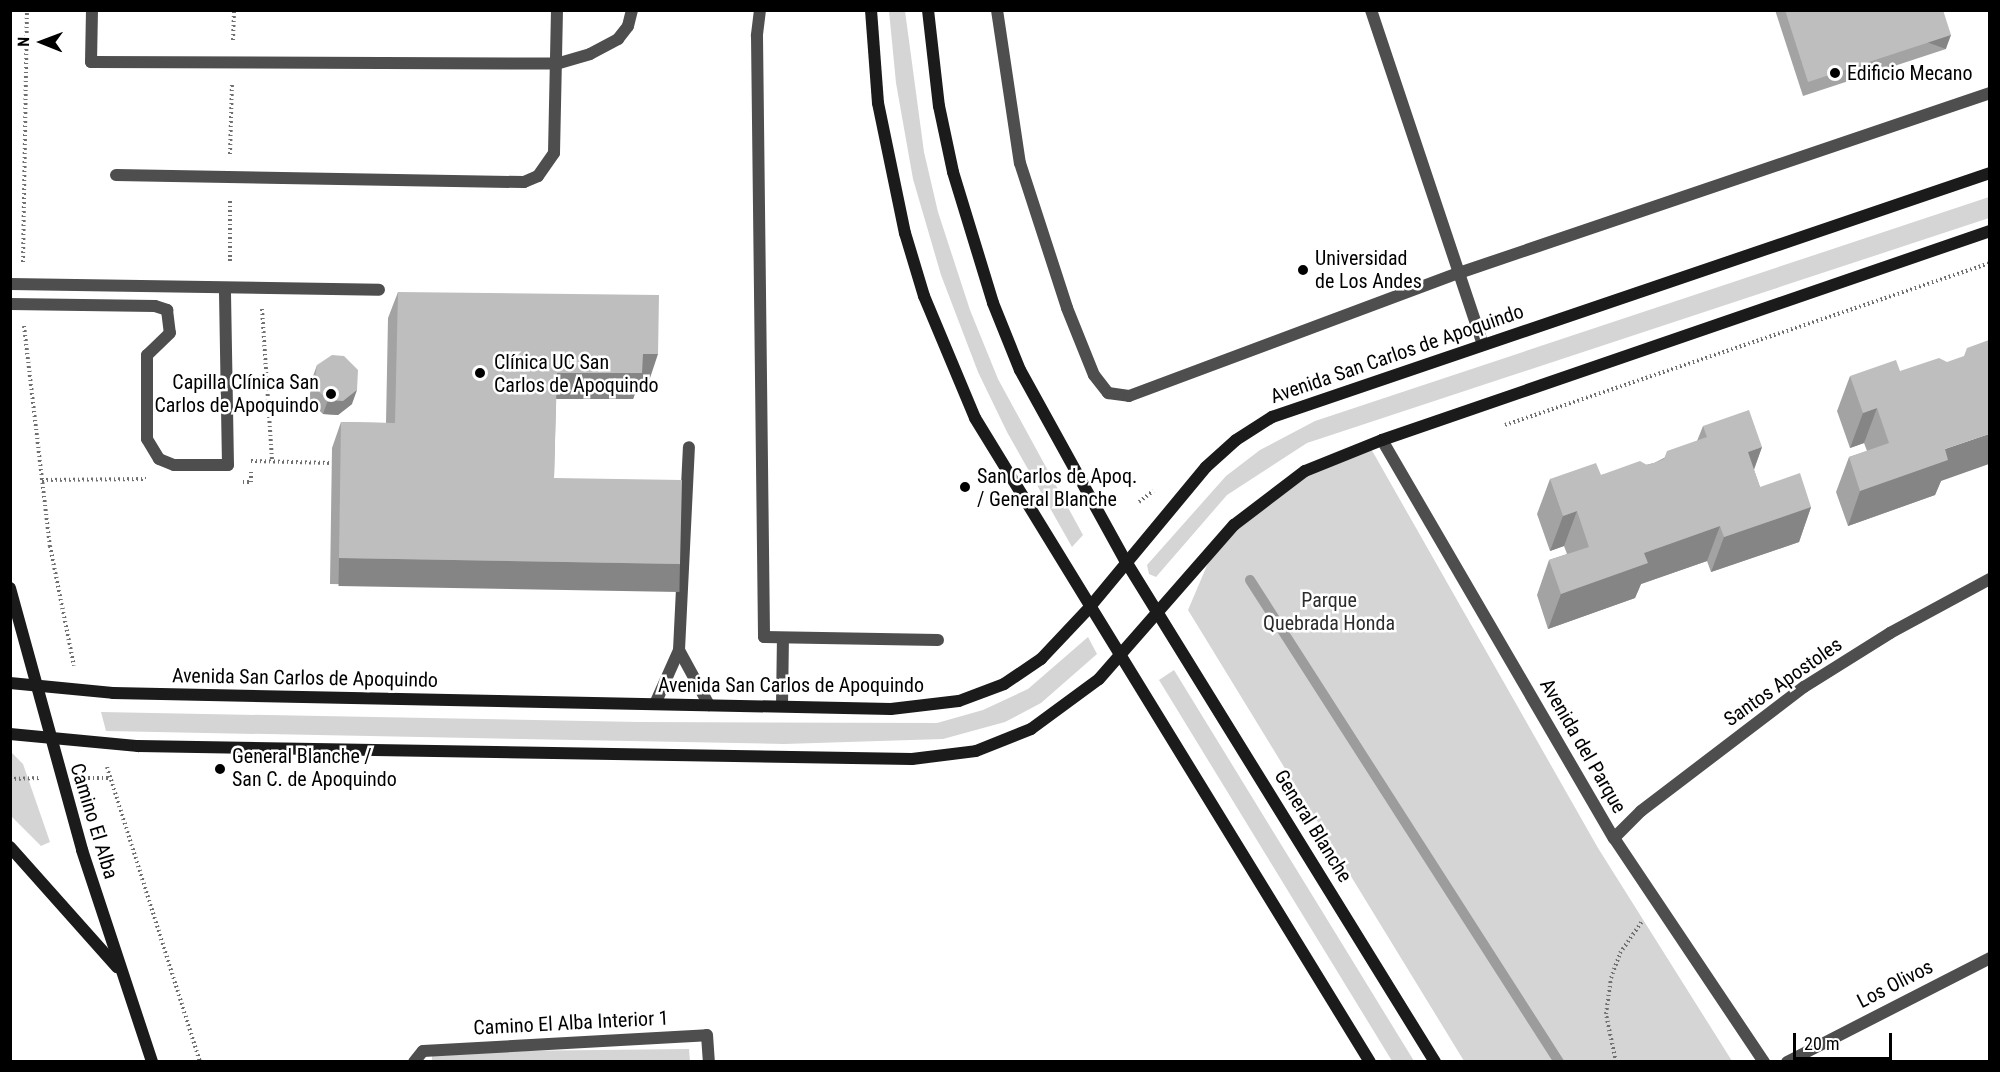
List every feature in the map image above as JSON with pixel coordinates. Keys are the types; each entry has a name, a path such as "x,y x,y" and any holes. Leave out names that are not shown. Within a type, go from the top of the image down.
{"street":[{"path":"92,10 91,62 556,64 590,54 618,39 628,26 632,10"},
{"path":"116,175 524,182 538,177 554,153 557,10"},
{"path":"760,10 757,36 764,638 938,640"},
{"path":"871,10 878,103 889,168 924,296 975,418 1089,608 1370,1062"},
{"name":"General Blanche","path":"928,10 939,106 953,172 993,303 1053,433 1125,560 1435,1062"},
{"path":"997,10 1020,163 1068,308 1094,375 1108,393 1129,396 1456,274 1989,93"},
{"path":"1371,10 1456,274 1483,344"},
{"name":"Avenida San Carlos de Apoquindo","path":"10,683 80,691 891,709 925,707 982,694 1041,659 1089,608 1125,560 1206,466 1236,440 1272,417 1989,172"},
{"path":"10,734 99,744 944,757 976,751 1031,729 1076,698 1120,658 1157,611 1233,525 1266,498 1305,471 1382,440 1989,231"},
{"path":"16,284 225,290 379,290"},
{"path":"16,304 155,306 167,310 170,333 147,355 147,439 159,459 174,465 228,465 225,290"},
{"name":"Avenida del Parque","path":"1382,440 1614,838 1764,1062"},
{"path":"655,704 679,650 689,447"},
{"name":"Santos Apostoles","path":"1614,838 1641,811 1804,687 1890,633 1989,579"},
{"name":"Camino El Alba","path":"10,588 49,740 152,1062"},
{"path":"782,706 783,638"},
{"path":"679,650 709,705"},
{"path":"10,847 123,974"},
{"name":"Los Olivos","path":"1787,1062 1989,958"},
{"name":"Camino El Alba Interior 1","path":"414,1062 423,1051 707,1035 709,1062"}],"path":[{"path":"16,284 27,10"},
{"path":"230,264 234,10"},
{"path":"1497,428 1989,263"},
{"path":"262,290 272,461"},
{"path":"16,304 50,546 80,691"},
{"path":"99,744 200,1062"},
{"path":"1616,1062 1606,1014 1611,978 1634,930 1657,905"}],"green space":[{"path":"889,11 905,11 924,152 938,212 970,310 998,379 1083,535 1072,547 1007,432 978,372 941,275 913,179 896,83"},
{"path":"1989,197 1989,218 1307,443 1227,495 1156,577 1149,574 1147,565 1226,476 1260,450 1315,421"},
{"name":"Parque Quebrada Honda","path":"1370,447 1598,848 1732,1061 1464,1061 1188,610 1217,542 1305,471"},
{"path":"1088,637 1097,654 1041,703 1005,722 943,739 784,744 106,731 101,712 639,722 937,723 983,710 1028,689"},
{"path":"1174,670 1414,1061 1392,1061 1159,680"},
{"path":"11,752 23,764 50,842 41,846 11,816"},
{"path":"689,1049 690,1062 432,1062 432,1052"}],"building":[{"name":"Edificio Mecano","path":"1785,10 1943,10 1951,35 1808,82"},
{"path":"398,292 659,295 658,354 643,354 642,373 557,373 554,478 682,480 680,564 339,558 341,422 395,423"},
{"path":"1989,340 1989,434 1945,449 1948,460 1860,491 1849,457 1889,443 1877,408 1863,413 1850,376 1896,360 1900,371 1939,358 1947,362 1964,356 1967,348"},
{"path":"332,355 344,356 358,370 357,390 343,401 328,400 314,387 317,365"},
{"path":"1749,410 1762,447 1748,452 1760,487 1800,473 1811,507 1724,537 1720,526 1644,553 1648,563 1561,594 1549,560 1589,547 1577,511 1563,516 1550,479 1596,463 1601,475 1640,461 1647,465 1654,463 1664,459 1667,451 1707,437 1703,426"}],"waterway":[{"path":"1250,580 1559,1062"}],"place":[{"name":"Edificio Mecano","path":"1835,73"},
{"name":"Universidad de Los Andes","path":"1303,270"},
{"name":"Clínica UC San Carlos de Apoquindo","path":"480,373"},
{"name":"Capilla Clínica San Carlos de Apoquindo","path":"331,394"},
{"name":"San Carlos de Apoq. / General Blanche","path":"965,487"},
{"name":"General Blanche / San C. de Apoquindo","path":"220,769"}]}
